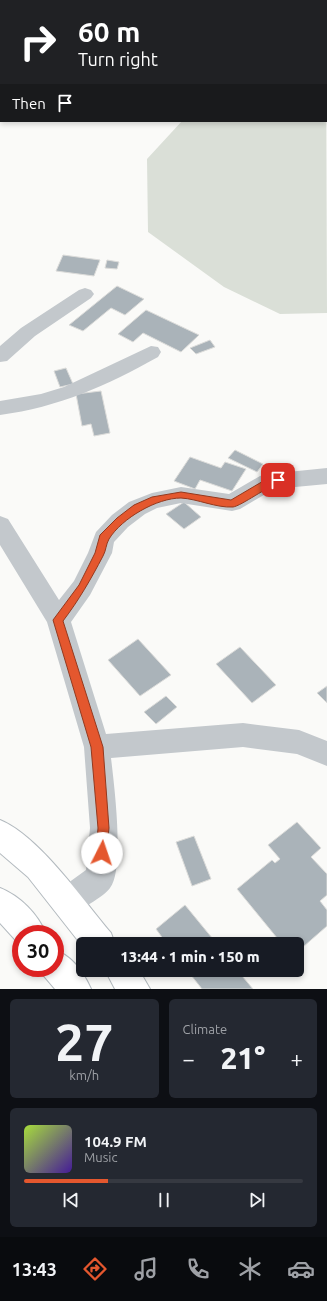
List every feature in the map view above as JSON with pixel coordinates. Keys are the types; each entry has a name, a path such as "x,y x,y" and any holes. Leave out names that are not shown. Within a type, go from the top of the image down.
{"street":[{"path":"0,372 0,357 28,332 85,294"},
{"path":"0,408 41,401 83,386 117,372 151,352"},
{"path":"58,620 82,588 100,553 104,538 120,521 138,508 152,501 181,495 232,504 268,482 278,480 320,478 327,476"},
{"path":"0,525 58,620 97,747 104,828 100,878 67,902"},
{"path":"97,747 243,735 299,742 327,754"},
{"path":"0,834 38,867 94,937"},
{"path":"0,902 23,925"},
{"path":"64,976 74,989"},
{"path":"125,977 134,989"}],"shaded area":[{"path":"181,122 326,122 327,313 280,314 224,287 148,232 147,159"}],"building":[{"path":"63,255 100,260 94,276 56,271"},
{"path":"107,260 119,262 117,269 105,268"},
{"path":"117,286 144,299 125,315 111,308 83,331 69,325"},
{"path":"146,310 199,335 181,352 143,333 133,342 118,334"},
{"path":"210,340 215,347 196,354 190,348"},
{"path":"66,368 73,384 60,387 54,371"},
{"path":"101,391 110,433 94,436 91,424 82,426 76,394"},
{"path":"235,450 263,464 257,472 228,458"},
{"path":"190,457 221,468 225,462 246,469 232,491 200,480 195,489 174,481"},
{"path":"184,502 201,517 184,529 166,514"},
{"path":"138,639 171,675 140,696 108,660"},
{"path":"240,647 276,685 252,703 216,664"},
{"path":"327,686 327,703 317,693"},
{"path":"166,696 177,707 156,724 144,712"},
{"path":"297,822 321,848 311,857 327,874 327,895 320,901 327,910 327,926 304,946 304,937 276,937 237,889 272,860 275,863 280,859 268,845"},
{"path":"194,836 211,879 192,886 176,842"},
{"path":"185,905 211,937 162,937 156,929"},
{"path":"193,977 243,977 253,989 202,989"}],"route":[{"path":"102,853 104,828 97,747 58,620 82,588 100,553 104,538 120,521 138,508 152,501 181,495 207,498 232,504 268,482 278,480"}]}
